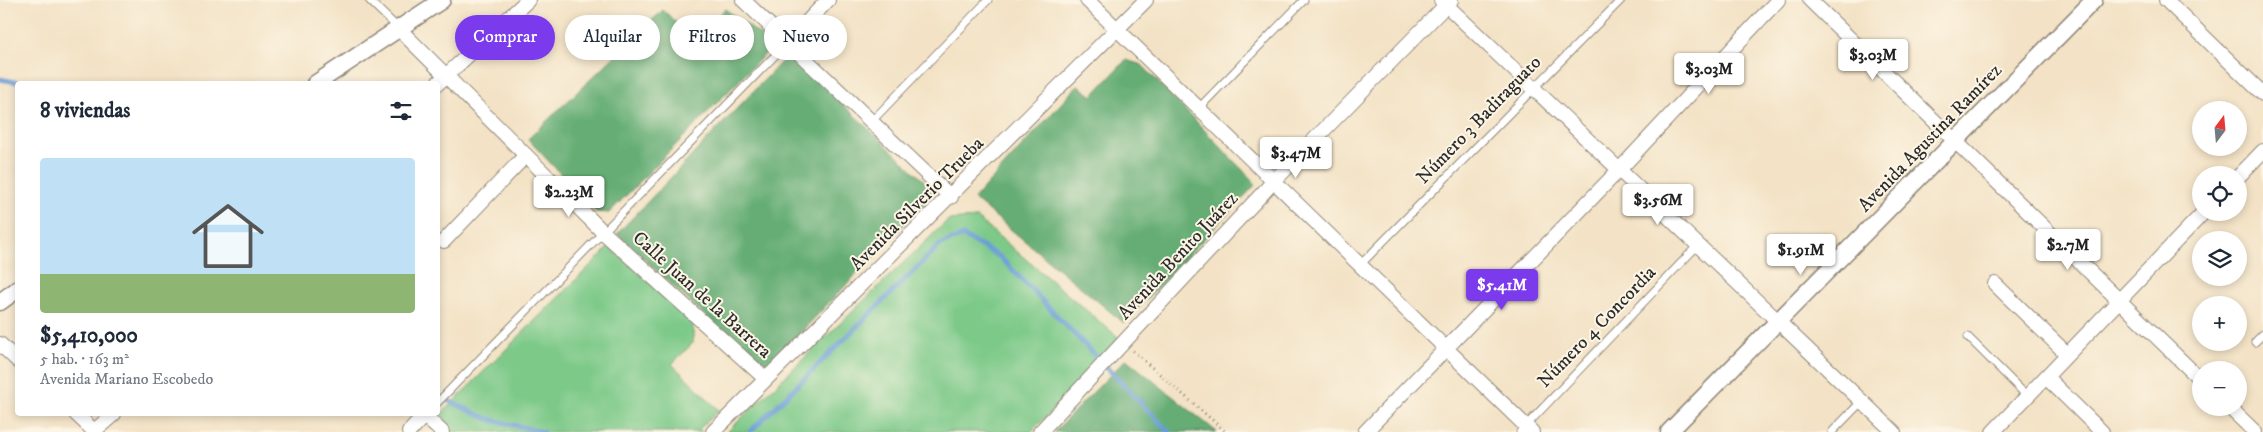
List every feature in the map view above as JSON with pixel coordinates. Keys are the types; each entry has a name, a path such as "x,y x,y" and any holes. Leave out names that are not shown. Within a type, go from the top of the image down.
{"street":[{"path":"319,81 442,0"},
{"path":"441,80 528,0"},
{"path":"743,0 764,20"},
{"path":"814,15 828,0"},
{"path":"1087,0 1446,348 1526,430"},
{"name":"Avenida Silverio Trueba","path":"713,432 951,197 1146,0"},
{"path":"1365,432 1619,170 1778,0"},
{"path":"1810,0 2192,371"},
{"name":"Avenida Agustina Ramírez","path":"1670,432 2094,0"},
{"path":"2166,0 2263,94"},
{"path":"1446,2 1533,88 1894,432"},
{"name":"Avenida Benito Juárez","path":"1040,432 1274,181 1446,2"},
{"name":"Calle Juan de la Barrera","path":"398,28 441,80 526,156 603,232 766,379"},
{"path":"807,60 951,197"},
{"path":"2247,168 2263,151"},
{"path":"444,241 526,156"},
{"path":"1993,432 2195,221"},
{"path":"1995,284 2067,354"},
{"path":"0,302 15,291"},
{"path":"0,344 15,357"},
{"path":"2046,377 2102,432"},
{"path":"78,416 94,432 112,416"},
{"path":"408,432 422,416"},
{"path":"426,416 442,432"},
{"path":"2239,416 2256,432"}],"lane":[{"path":"369,0 398,28"},
{"path":"871,122 988,0"},
{"path":"1199,108 1304,0"},
{"name":"Número 3 Badiraguato","path":"1360,265 1621,0"},
{"path":"440,400 770,60"},
{"name":"Número 4 Concordia","path":"1526,430 1698,245"},
{"path":"2255,342 2263,334"},
{"path":"1968,337 2027,396"},
{"path":"1832,432 1862,401"}],"path":[{"path":"1123,342 1226,432"}],"green space":[{"path":"725,9 733,15 719,15"},
{"path":"663,10 670,17 670,60 754,60 754,30 764,39 764,55 609,213 596,212 528,139 611,60 660,60 660,15 658,15"},
{"path":"783,60 795,60 936,192 772,362 756,363 617,234"},
{"path":"1126,60 1142,65 1256,184 1124,323 974,199 1078,85 1092,96"},
{"path":"977,218 1118,337 1113,349 1031,432 727,432 948,220"},
{"path":"609,247 693,321 693,343 672,364 719,410 699,429 702,432 454,432 438,417"},
{"path":"1126,359 1217,432 1054,432"}],"waterway":[{"path":"0,79 15,82"},
{"path":"750,432 941,244 963,236 1000,257 1169,432"},
{"path":"440,397 488,419 543,432"}]}
